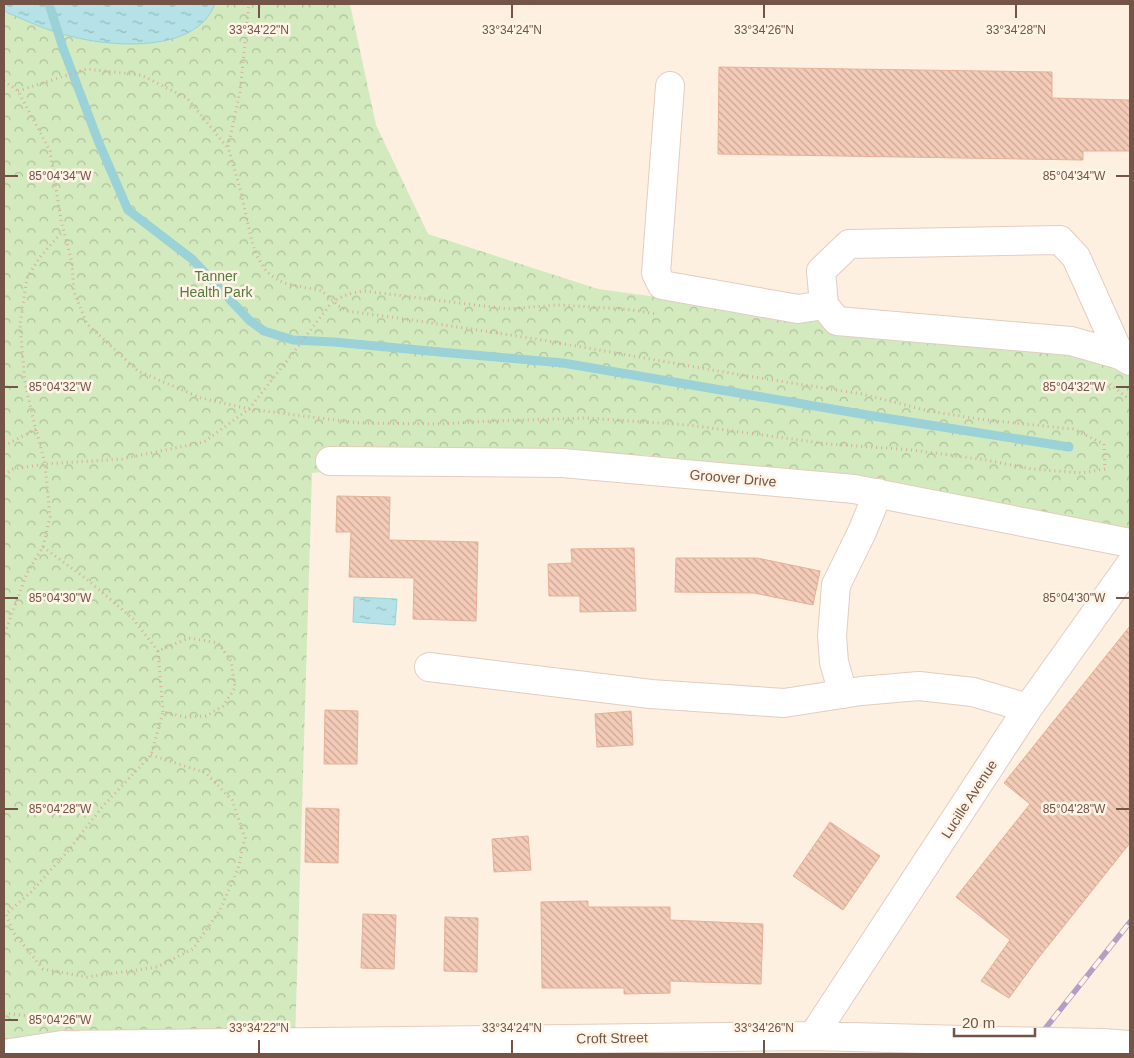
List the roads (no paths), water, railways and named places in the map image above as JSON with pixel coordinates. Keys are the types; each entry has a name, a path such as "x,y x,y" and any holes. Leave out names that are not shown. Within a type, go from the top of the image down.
{"street":[{"path":"670,86 656,273 662,285 798,309 824,305"},
{"path":"1060,240 1076,257 1125,358 1071,341 837,321 824,305 821,271 849,244 1060,240"},
{"name":"Groover Drive","path":"330,461 562,462 854,489 1130,543"},
{"path":"843,694 834,662 832,636 836,584 862,532 878,493"},
{"name":"Lucille Avenue","path":"813,1036 1028,708 1130,565"},
{"path":"429,667 651,694 784,703 861,691 919,686 973,692 1028,708"},
{"name":"Croft Street","path":"4,1054 62,1045 316,1048 722,1046 813,1036 1130,1045"}],"water":[{"path":"4,4 215,4 205,20 189,32 170,39 149,43 126,44 84,39 51,31 8,13 4,10"},
{"path":"354,597 397,599 395,625 353,622"}],"waterway":[{"path":"49,4 63,48 99,143 128,210 192,259 249,320 264,331 293,340 563,363 879,417 1069,447"}],"railway":[{"path":"1025,1054 1130,922"}],"park label":[{"name":"Tanner Health Park","path":"216,284"}]}
